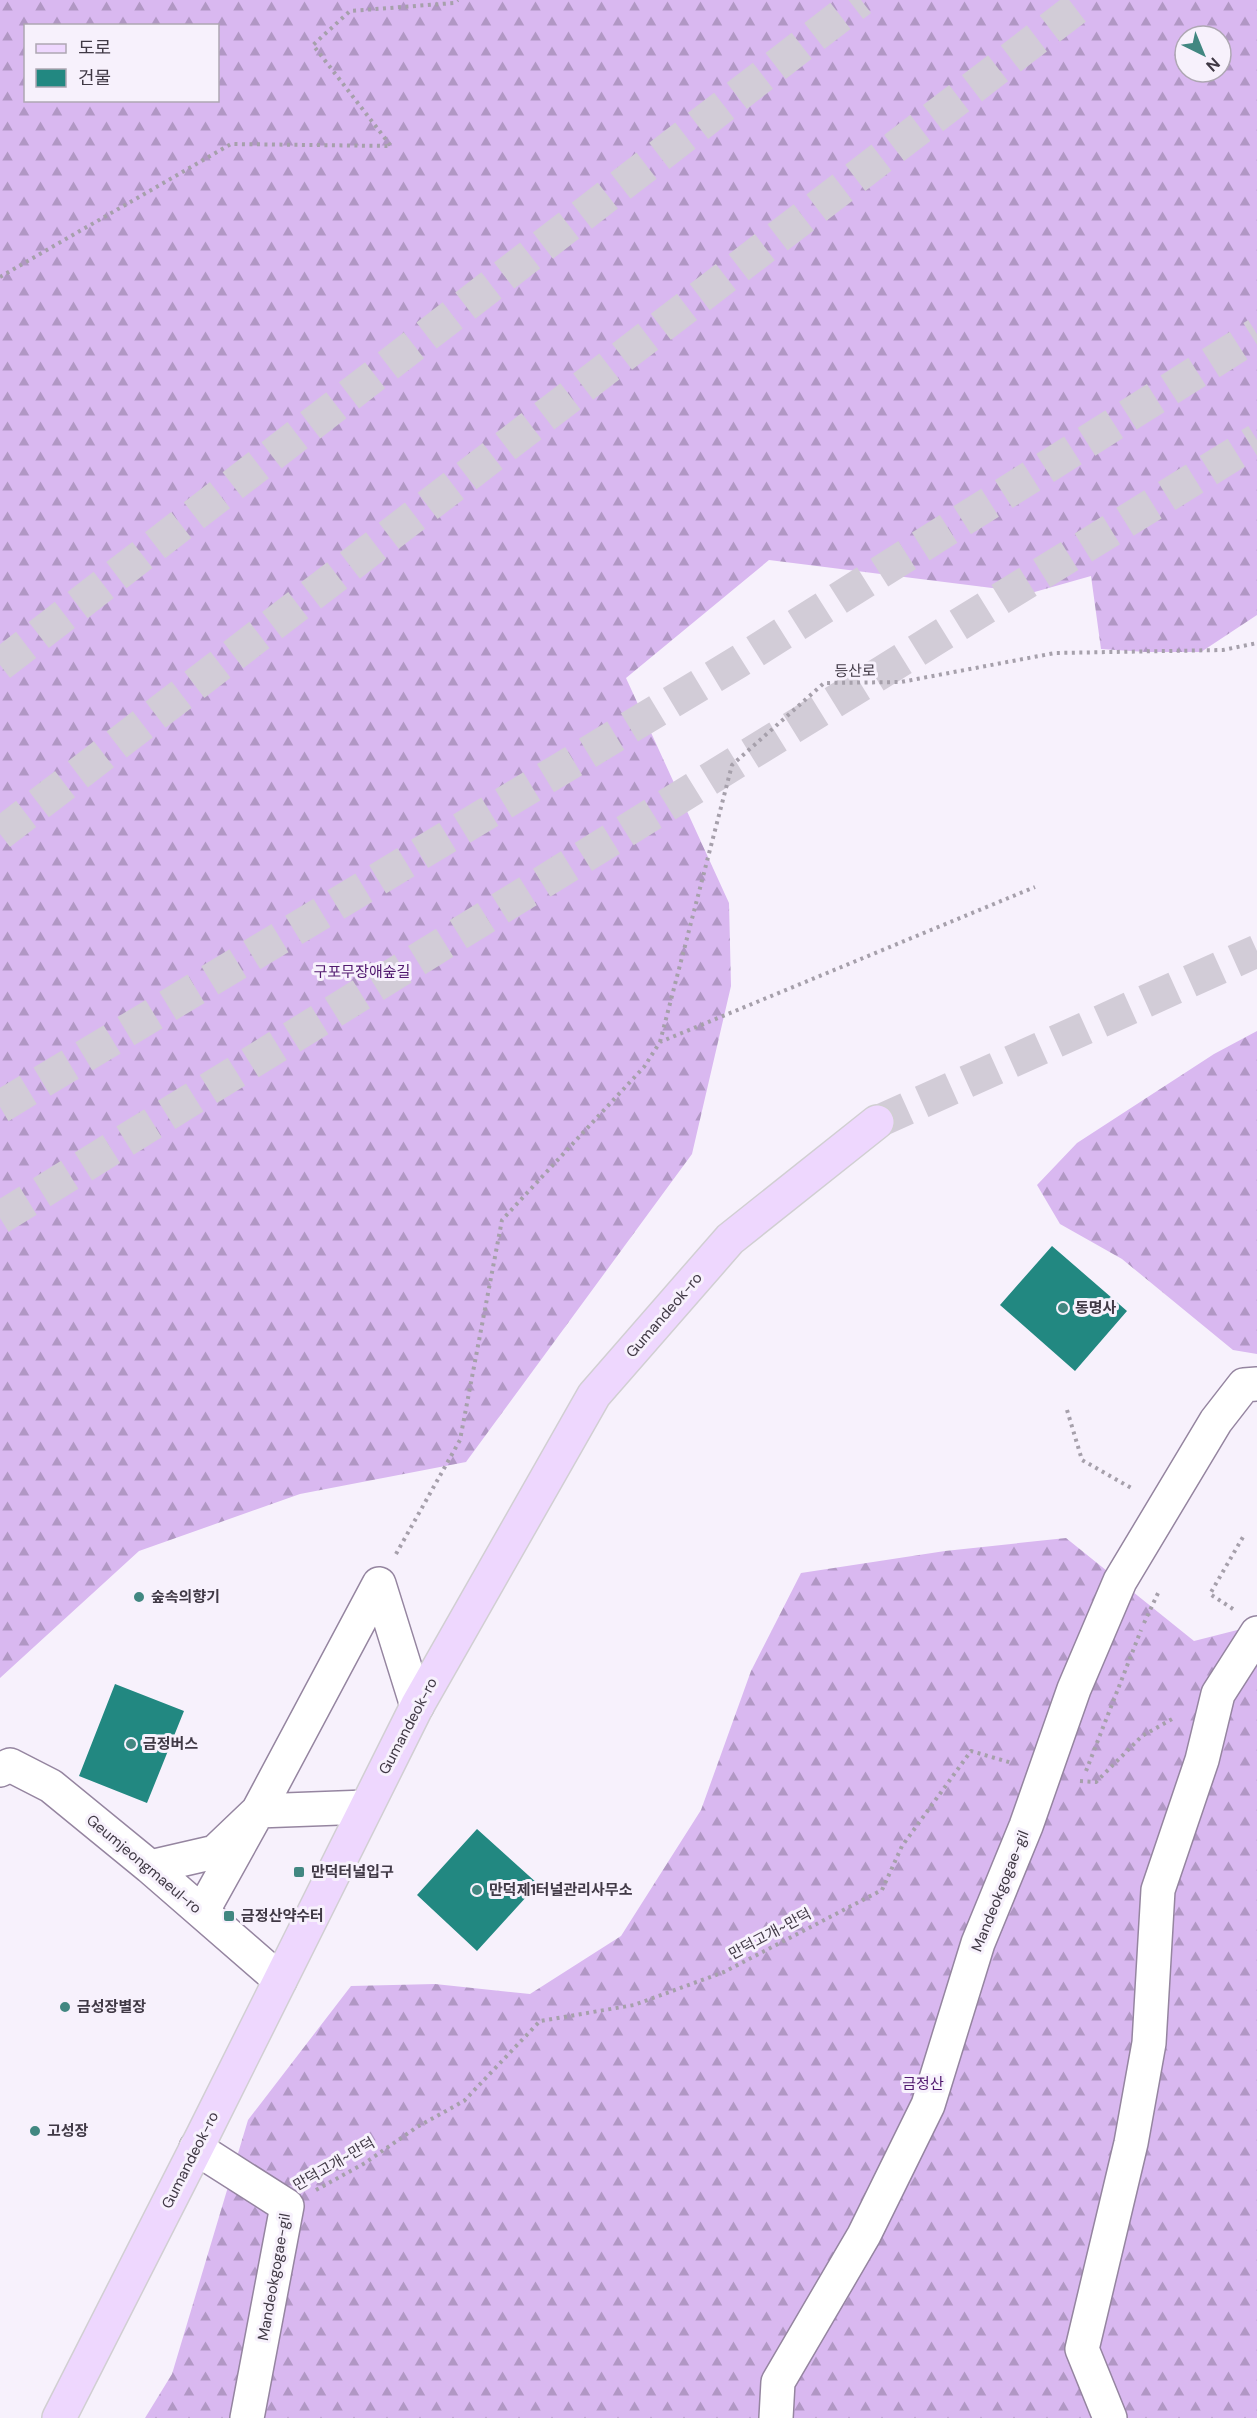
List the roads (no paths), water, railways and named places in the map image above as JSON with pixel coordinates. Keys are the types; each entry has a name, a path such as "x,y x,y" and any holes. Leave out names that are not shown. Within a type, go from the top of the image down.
{"main road":[{"name":"Gumandeok-ro","path":"59,2418 417,1706 594,1395 730,1239 877,1122"}],"street":[{"name":"Mandeokgogae-gil","path":"776,2418 777,2382 864,2235 928,2105 978,1943 1026,1827 1074,1689 1120,1581 1216,1421 1244,1385 1257,1384"},
{"path":"202,1912 380,1584 417,1706"},
{"path":"1110,2418 1082,2349 1131,2144 1149,2043 1158,1890 1202,1760 1218,1694 1248,1622"},
{"name":"Geumjeongmaeul-ro","path":"0,1770 10,1765 51,1786 150,1866 280,1980"},
{"path":"150,1866 215,1851 258,1811 366,1807"},
{"name":"Mandeokgogae-gil","path":"196,2148 287,2206 247,2418"}],"tunnel":[{"path":"0,665 861,0"},
{"path":"0,834 1087,0"},
{"path":"0,1107 738,662 1257,334"},
{"path":"0,1218 1257,440"},
{"path":"877,1122 1257,951"}],"place":[{"name":"동명사","path":"1063,1308"},
{"name":"숲속의향기","path":"139,1597"},
{"name":"금정버스","path":"131,1744"},
{"name":"만덕터널입구","path":"299,1872"},
{"name":"만덕제1터널관리사무소","path":"477,1890"},
{"name":"금정산약수터","path":"229,1916"},
{"name":"금성장별장","path":"65,2007"},
{"name":"고성장","path":"35,2131"}],"park label":[{"name":"구포무장애숲길","path":"362,972"},
{"name":"금정산","path":"923,2084"}]}
